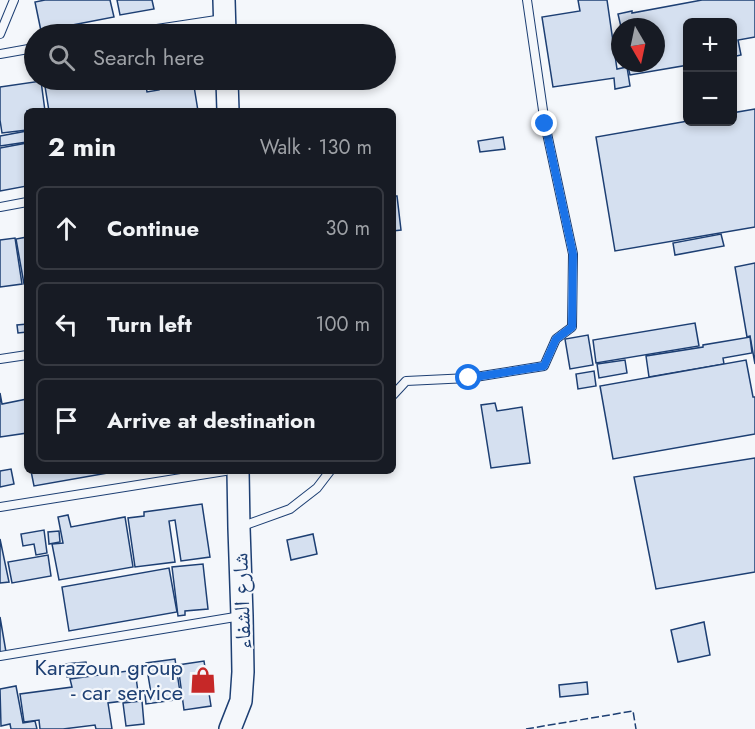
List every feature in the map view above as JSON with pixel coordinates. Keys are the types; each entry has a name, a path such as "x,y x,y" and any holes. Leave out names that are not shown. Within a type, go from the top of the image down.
{"street":[{"path":"227,90 228,108"},
{"name":"شارع الشفاء","path":"230,729 241,701 243,672 238,474"}],"lane":[{"path":"0,34 14,0"},
{"path":"396,392 406,381 469,378 544,366 556,339 572,327 573,254 545,124 527,0"},
{"path":"186,24 224,18"},
{"path":"0,54 24,50"},
{"path":"0,207 24,203"},
{"path":"0,359 24,355"},
{"path":"0,507 206,474"},
{"path":"239,528 290,508 317,488 328,474"},
{"path":"0,656 242,616"}],"building":[{"path":"110,0 114,17 78,24 40,24 35,2"},
{"path":"117,0 152,0 154,9 120,15"},
{"path":"578,0 607,0 611,28 611,72 628,72 630,86 615,89 614,78 553,87 542,17 580,11"},
{"path":"702,0 755,0 755,37 738,40 741,55 737,56 737,18 683,18 683,66 665,69 665,18 619,18 618,14 632,11 632,13"},
{"path":"629,72 647,72 630,75"},
{"path":"24,83 24,90 42,90 45,108 24,108 24,130 2,133 0,87"},
{"path":"46,90 147,90 147,92 195,90 198,108 49,108"},
{"path":"755,109 755,227 615,251 596,137 683,122 683,126 737,126 737,112"},
{"path":"24,132 24,142 0,146 0,136"},
{"path":"503,137 505,149 480,152 478,141"},
{"path":"24,144 24,187 0,191 0,148"},
{"path":"396,196 397,196 401,230 396,231"},
{"path":"721,234 724,246 675,255 673,243"},
{"path":"15,238 22,284 0,287 0,240"},
{"path":"24,238 24,284 16,239"},
{"path":"755,263 755,364 750,336 747,337 735,267"},
{"path":"695,323 699,346 596,363 593,340"},
{"path":"24,324 24,332 18,333 17,325"},
{"path":"588,335 593,365 570,369 565,339"},
{"path":"750,337 752,353 723,358 724,364 649,377 646,356"},
{"path":"625,360 627,373 599,378 597,364"},
{"path":"746,360 753,397 755,397 755,434 613,459 600,386"},
{"path":"594,371 596,386 578,389 576,374"},
{"path":"0,393 2,404 24,400 24,433 0,437"},
{"path":"495,403 497,411 522,407 530,463 491,468 481,405"},
{"path":"755,458 755,572 656,589 634,477"},
{"path":"11,469 14,484 0,487 0,471"},
{"path":"32,474 102,474 34,486"},
{"path":"202,504 210,557 181,561 175,520 169,521 175,562 135,567 128,518 144,516 144,512"},
{"path":"68,515 71,527 125,517 133,567 59,580 52,544 63,543 58,517"},
{"path":"44,530 47,553 36,555 34,544 23,546 21,534"},
{"path":"59,531 60,542 49,544 48,532"},
{"path":"313,534 317,554 291,560 287,540"},
{"path":"0,539 9,582 0,583"},
{"path":"48,555 51,576 12,583 8,562"},
{"path":"203,564 208,609 185,611 185,615 178,616 172,567"},
{"path":"169,568 177,612 69,631 62,587"},
{"path":"0,617 6,652 0,653"},
{"path":"704,622 710,655 678,662 671,630"},
{"path":"175,659 181,699 146,704 145,694 151,693 146,663"},
{"path":"204,661 211,706 184,710 178,665"},
{"path":"86,662 88,674 67,677 65,664"},
{"path":"135,670 139,699 108,703 112,729 96,729 95,725 40,729 39,720 24,722 20,694 72,687 70,679"},
{"path":"587,682 588,694 560,697 559,685"},
{"path":"16,686 23,723 35,721 37,729 11,729 10,724 1,726 0,689"},
{"path":"142,701 144,724 126,726 123,703"}],"fence":[{"path":"526,729 633,711 636,729"}],"place":[{"name":"Karazoun group - car service","path":"203,680"}],"route":[{"path":"469,378 544,366 556,339 572,327 573,254 545,124"}]}
